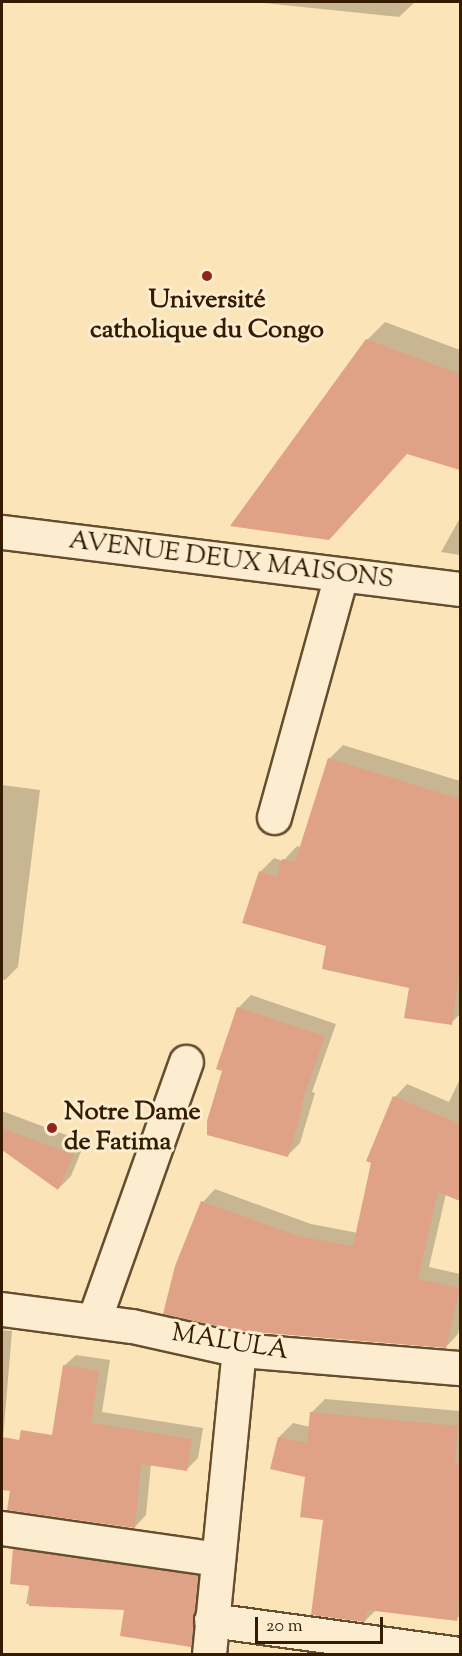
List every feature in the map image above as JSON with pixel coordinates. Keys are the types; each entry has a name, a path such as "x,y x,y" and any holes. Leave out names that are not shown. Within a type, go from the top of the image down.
{"street":[{"name":"AVENUE DEUX MAISONS","path":"2,532 460,589"},
{"path":"274,817 341,575"},
{"path":"94,1320 186,1062"},
{"name":"MALULA","path":"2,1309 132,1326 239,1350 460,1368"},
{"path":"209,1654 239,1350"},
{"path":"2,1528 218,1559"},
{"path":"211,1620 459,1654"}],"building":[{"path":"366,339 460,374 460,470 407,454 329,540 230,526"},
{"path":"328,758 460,799 460,964 452,1025 404,1018 409,988 322,969 326,946 242,923 259,871 277,877 282,859 295,862"},
{"path":"237,1007 325,1036 301,1105 303,1106 288,1157 207,1135 207,1121 222,1071 216,1069"},
{"path":"393,1096 460,1124 460,1201 438,1192 418,1279 460,1288 446,1348 242,1331 163,1314 175,1266 201,1201 298,1236 353,1246 371,1163 366,1161"},
{"path":"2,1128 74,1155 58,1190 2,1150"},
{"path":"63,1365 99,1371 91,1423 192,1439 187,1471 141,1464 135,1528 7,1510 10,1491 2,1490 2,1437 19,1440 21,1430 52,1435"},
{"path":"310,1412 458,1426 455,1464 460,1465 460,1587 457,1621 367,1610 365,1622 311,1615 323,1520 300,1517 305,1477 270,1469 278,1437 307,1443"},
{"path":"13,1548 198,1575 191,1647 120,1636 124,1610 29,1606 30,1586 10,1584"}],"place":[{"name":"Université catholique du Congo","path":"207,276"},
{"name":"Notre Dame de Fatima","path":"52,1128"}]}
